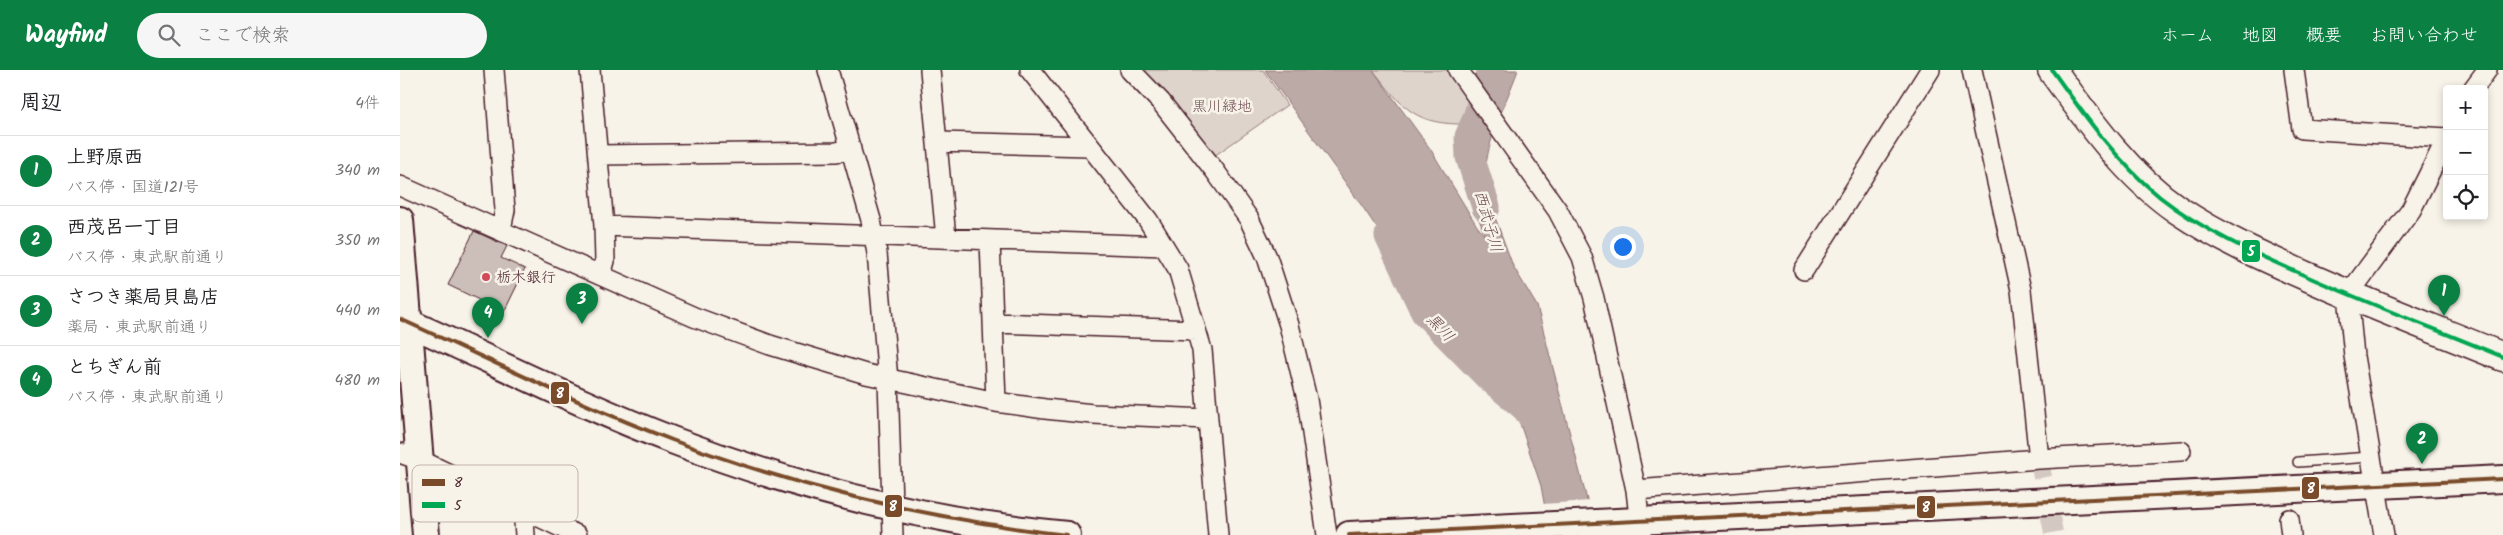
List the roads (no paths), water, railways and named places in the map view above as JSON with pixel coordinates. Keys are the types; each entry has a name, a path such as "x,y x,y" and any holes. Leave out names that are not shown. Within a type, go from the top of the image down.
{"highway":[{"path":"2052,70 2102,138 2140,177 2178,210 2254,253 2348,295 2503,357"}],"street":[{"path":"494,70 505,210 501,229"},
{"path":"590,70 604,226 605,261 600,275"},
{"path":"828,70 874,236 888,380 893,535"},
{"path":"930,70 946,238"},
{"path":"1030,70 1148,220 1178,269 1202,350 1218,535"},
{"path":"1130,70 1161,102 1215,171 1249,219 1266,256 1289,325 1307,399 1327,535"},
{"path":"1458,70 1558,211 1582,257 1594,298 1636,490 1636,526"},
{"path":"1804,270 1930,70"},
{"path":"1972,70 2021,290 2039,459"},
{"path":"2294,70 2302,129 2443,138"},
{"path":"2476,85 2487,70"},
{"path":"938,142 1089,146"},
{"path":"2384,535 2354,356 2348,295 2411,210 2443,146"},
{"path":"599,155 836,152 851,149"},
{"path":"400,186 501,229 694,317 736,333 888,380 996,402 1093,414 1208,419"},
{"path":"400,220 410,456 429,465"},
{"path":"604,226 1164,246"},
{"path":"990,240 996,402"},
{"path":"404,321 670,440 805,486 893,508 978,524 1067,535"},
{"path":"994,323 1196,330"},
{"path":"1636,490 2039,459 2181,451"},
{"path":"1349,535 1636,526 2375,484 2503,479"},
{"path":"423,522 426,535"},
{"path":"524,522 525,535"},
{"path":"550,522 577,535"}],"lane":[{"path":"2298,462 2371,457"}],"water":[{"path":"1265,70 1373,70 1431,150 1485,236 1473,202 1474,140 1502,70 1518,70 1494,130 1486,162 1486,193 1513,266 1537,306 1596,535 1550,535 1541,486 1508,388 1431,308 1362,206"}],"waterway":[{"name":"西武子川","path":"1486,207 1470,157 1469,137 1477,118 1491,70"},
{"name":"黒川","path":"1389,236 1425,312 1488,376 1526,408 1536,422"}],"tunnel":[{"path":"2039,459 2054,535"}],"place":[{"name":"栃木銀行","path":"486,277"},
{"name":"上野原西","path":"2444,316"},
{"name":"さつき薬局貝島店","path":"582,324"},
{"name":"とちぎん前","path":"488,338"},
{"name":"西茂呂一丁目","path":"2422,464"}],"park label":[{"name":"黒川緑地","path":"1222,106"}]}
